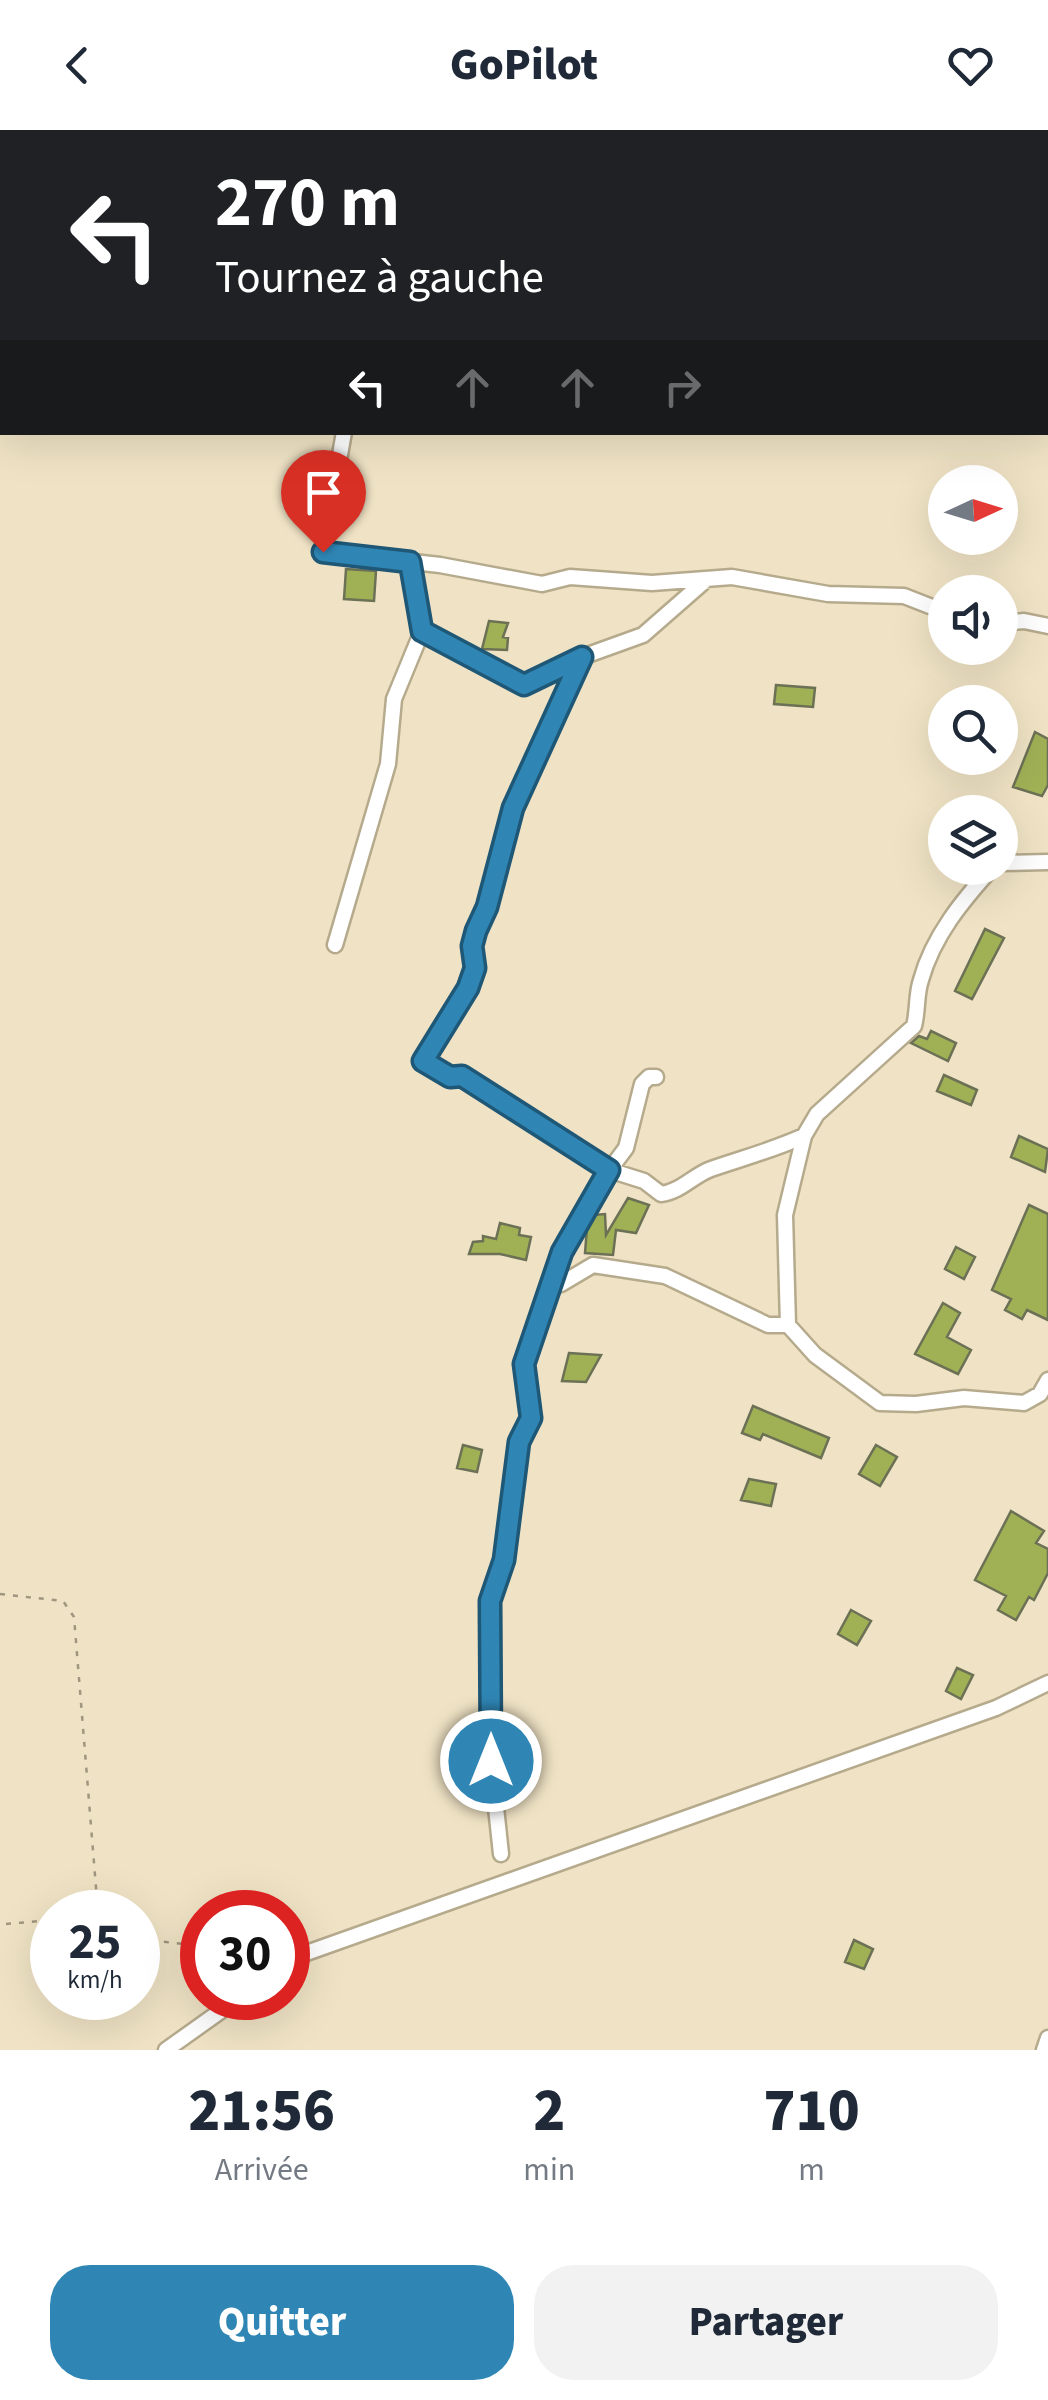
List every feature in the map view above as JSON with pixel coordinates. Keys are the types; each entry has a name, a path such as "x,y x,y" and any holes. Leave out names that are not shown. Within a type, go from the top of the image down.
{"street":[{"path":"343,435 323,552 542,584 570,578 652,583 732,577 828,594 904,596 928,605"},
{"path":"334,945 388,764 394,699 422,631 410,562"},
{"path":"422,631 524,685 582,657 643,635 707,579"},
{"path":"1018,622 1048,626"},
{"path":"582,657 513,808 487,907 472,946 475,968 468,988 423,1061 450,1077 462,1076 609,1170 668,1194 706,1170 761,1156 804,1136"},
{"path":"1018,863 1048,862"},
{"path":"978,885 934,944 920,982 914,1026 817,1114 804,1136 785,1215 788,1325 815,1355 880,1403 916,1404 964,1398 1024,1403 1040,1394 1048,1380"},
{"path":"501,1854 491,1761 490,1601 504,1560 519,1442 531,1418 524,1364 562,1252 626,1148 642,1084 649,1076 656,1076"},
{"path":"551,1285 561,1284 592,1264 665,1276 768,1324 788,1325"},
{"path":"310,1952 996,1708 1048,1683"},
{"path":"166,2050 209,2020"}],"path":[{"path":"0,1594 63,1601 74,1617 96,1890"},
{"path":"6,1924 30,1922"}],"building":[{"path":"346,569 376,571 374,601 344,599"},
{"path":"489,621 508,623 503,637 508,638 507,650 482,649"},
{"path":"776,685 815,688 813,707 774,704"},
{"path":"1035,732 1048,739 1048,785 1042,796 1013,787"},
{"path":"985,929 1004,938 972,999 955,991"},
{"path":"931,1031 956,1043 948,1061 911,1043 919,1036 927,1039"},
{"path":"944,1075 977,1090 971,1105 937,1091"},
{"path":"1019,1136 1048,1149 1045,1172 1011,1157"},
{"path":"628,1198 649,1205 636,1233 616,1230 613,1255 585,1253 587,1227 594,1215 605,1214 606,1235"},
{"path":"1029,1205 1048,1214 1048,1320 1027,1310 1022,1319 1005,1310 1011,1299 992,1290"},
{"path":"500,1223 520,1228 519,1235 531,1237 526,1260 500,1254 469,1254 473,1242 483,1241 483,1236 496,1239"},
{"path":"956,1247 975,1257 964,1279 945,1269"},
{"path":"943,1303 960,1313 947,1337 971,1350 958,1374 915,1354"},
{"path":"569,1353 601,1355 586,1382 562,1381"},
{"path":"753,1406 829,1438 821,1458 763,1434 760,1440 742,1433"},
{"path":"463,1445 482,1450 477,1472 457,1468"},
{"path":"876,1445 897,1457 880,1486 859,1474"},
{"path":"749,1479 776,1484 771,1506 741,1500"},
{"path":"1011,1511 1044,1531 1036,1543 1048,1549 1048,1573 1034,1600 1029,1597 1016,1620 998,1610 1006,1596 975,1580"},
{"path":"851,1610 871,1621 857,1645 838,1634"},
{"path":"957,1668 973,1675 961,1699 946,1691"},
{"path":"854,1940 873,1949 864,1969 845,1962"}],"route":[{"path":"323,552 410,562 422,631 524,685 582,657 513,808 487,907 472,946 475,968 468,988 423,1061 450,1077 462,1076 609,1170 562,1252 524,1364 531,1418 519,1442 504,1560 490,1601 491,1761"}]}
